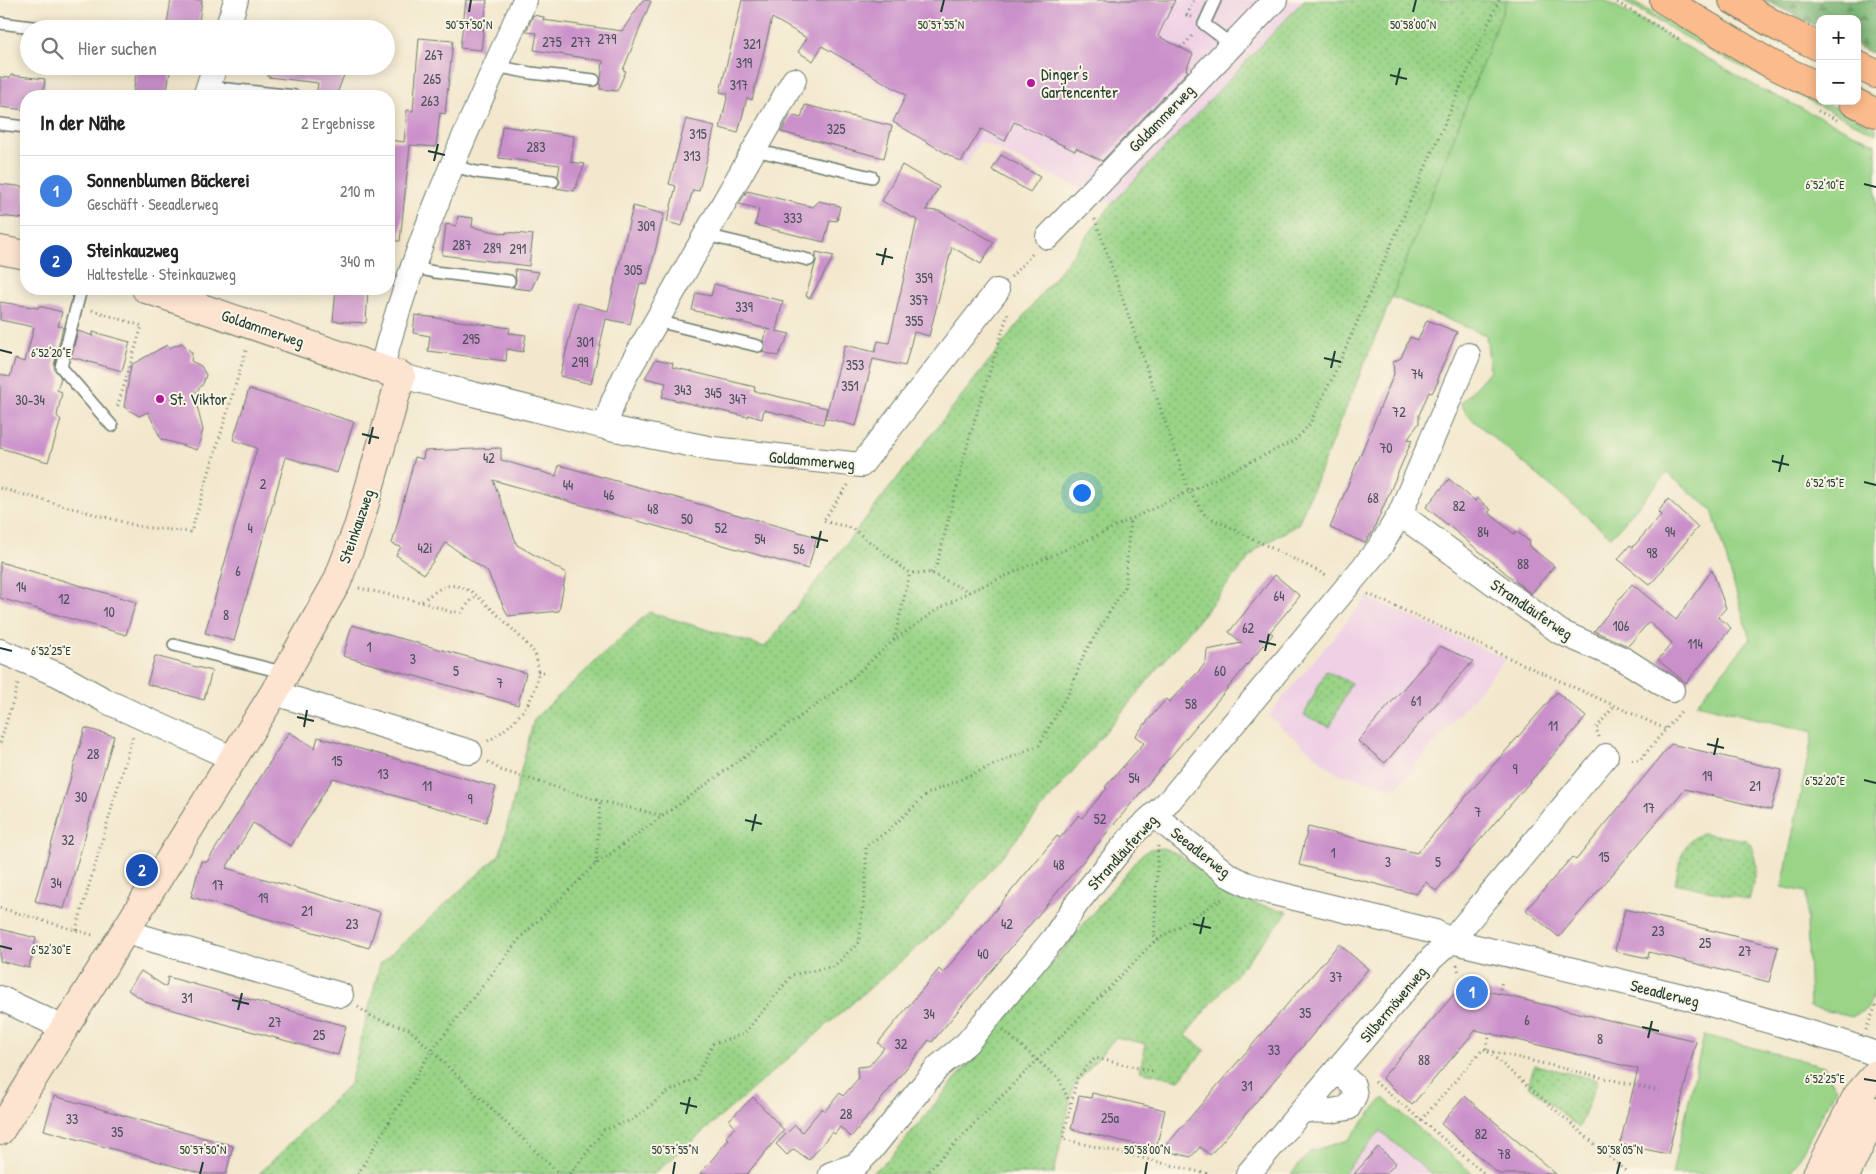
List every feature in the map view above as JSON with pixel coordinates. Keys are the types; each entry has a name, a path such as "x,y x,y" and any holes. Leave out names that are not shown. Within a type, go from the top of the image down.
{"main road":[{"path":"1664,0 1771,64 1816,84"},
{"path":"1733,0 1780,28 1816,45"},
{"path":"1861,67 1876,74"},
{"path":"1861,105 1876,112"}],"street":[{"path":"230,20 236,0"},
{"path":"391,373 398,309 413,267 453,166 525,0"},
{"name":"Goldammerweg","path":"1048,237 1275,0"},
{"path":"605,427 613,402 625,376 794,80"},
{"path":"0,250 20,254"},
{"name":"Goldammerweg","path":"165,295 254,324 391,373 605,427 712,449 861,466 998,291"},
{"name":"Strandläuferweg","path":"831,1174 856,1165 938,1067 967,1043 1054,938 1077,903 1135,832 1157,817 1380,547 1400,514 1468,355"},
{"name":"Steinkauzweg","path":"0,1131 234,759 280,683 337,582 359,524 391,373"},
{"name":"Strandläuferweg","path":"1400,514 1560,632 1625,660 1672,690"},
{"path":"0,651 59,676 108,702 234,759"},
{"path":"280,683 470,752"},
{"path":"1451,941 1606,756"},
{"name":"Seeadlerweg","path":"1157,817 1228,875 1246,884 1270,892 1435,932 1451,941 1682,996 1842,1042 1876,1054"},
{"path":"122,937 341,995"},
{"name":"Silbermöwenweg","path":"1248,1174 1338,1071 1432,958 1451,941"},
{"path":"0,998 64,1028"},
{"path":"1303,1110 1331,1111 1348,1108 1356,1095 1353,1084 1338,1071"},
{"path":"1817,1174 1856,1096 1876,1074"},
{"path":"1846,1174 1876,1111"}],"lane":[{"path":"1215,0 1204,24 1231,44"},
{"path":"0,23 20,26"},
{"path":"496,66 530,73 594,80"},
{"path":"209,83 255,90"},
{"path":"0,124 20,126"},
{"path":"755,150 872,177"},
{"path":"453,166 476,172 553,181"},
{"path":"706,235 809,260"},
{"path":"413,267 434,272 509,281"},
{"path":"80,295 61,367 112,426"},
{"path":"657,321 758,346"},
{"path":"174,645 280,683"}],"path":[{"path":"358,1174 431,1051 522,936 596,864 848,682 894,640 935,611 969,592 1130,520 1294,441 1310,425 1499,0"},
{"path":"1085,197 1104,241 1189,491 1205,515 1347,585 1615,705 1666,729 1640,760 1606,756 1596,728 1615,705"},
{"path":"931,573 937,564 970,435 1008,314 998,291 1048,237"},
{"path":"77,306 142,326 112,426"},
{"path":"0,488 141,527 191,532 254,324"},
{"path":"861,466 823,521 852,528 910,573 931,573 969,592"},
{"path":"570,1174 604,1130 634,1119 666,1093 695,1079 713,1044 744,1034 792,975 834,966 859,942 866,879 866,846 889,830 927,794 1039,745 1071,688 1084,654 1125,586 1130,520"},
{"path":"894,640 910,573"},
{"path":"337,582 421,602 451,612 461,612 476,595"},
{"path":"421,602 447,586 463,587 476,595 535,653 538,671 534,690 523,714 505,732 470,752"},
{"path":"0,743 24,661"},
{"path":"538,671 548,673"},
{"path":"76,930 139,715"},
{"path":"470,752 501,770 600,801 664,816"},
{"path":"596,864 600,801"},
{"path":"1154,942 1157,817"},
{"path":"925,1174 1039,1061 1154,942 1246,884"},
{"path":"0,908 76,930 122,937"},
{"path":"1499,994 1502,981"},
{"path":"341,995 372,1017 409,1029 558,1174"},
{"path":"988,1018 1059,1079 1070,1104"},
{"path":"1486,1050 1490,1033"},
{"path":"1421,1120 1483,1049 1659,1091"},
{"path":"1486,1050 1627,1172"},
{"path":"1152,1071 1095,1058 1077,1078 1063,1139 1208,1174"},
{"path":"1372,1080 1485,1174"}],"shaded area":[{"name":"Dinger's Gartencenter","path":"740,0 1304,0 1112,204 980,141 965,167 890,122 901,97"},
{"path":"1367,597 1506,659 1396,788 1336,773 1268,716"},
{"path":"1380,1131 1431,1174 1343,1174"}],"green space":[{"path":"1304,0 1507,0 1392,297 1298,524 1257,549 950,919 654,1174 259,1174 350,1084 380,964 500,854 534,719 649,612 765,647 1112,204"},
{"path":"1507,0 1605,0 1761,89 1876,144 1876,987 1868,1008 1852,1017 1810,1007 1806,892 1782,887 1813,732 1696,704 1750,639 1712,510 1667,473 1611,537 1467,415 1461,403 1490,371 1486,335 1392,297"},
{"path":"1621,0 1629,0 1711,46 1816,98 1816,104 1708,50"},
{"path":"1765,0 1876,0 1876,55 1861,48 1861,15 1816,15 1816,26"},
{"path":"1818,105 1830,105 1876,128 1876,134"},
{"path":"1326,671 1351,683 1330,727 1304,715"},
{"path":"1703,833 1746,840 1752,847 1757,868 1749,900 1675,883 1680,860 1686,847 1690,841"},
{"path":"1163,848 1180,855 1238,899 1288,912 1185,1035 1205,1050 1179,1080 1140,1071 1146,1044 1116,1037 1073,1087 1054,1174 870,1174 892,1156 1140,856 1150,849"},
{"path":"1704,1035 1824,1066 1836,1089 1790,1174 1672,1174"},
{"path":"1535,1065 1598,1080 1579,1128 1528,1085"},
{"path":"1383,1098 1473,1174 1431,1174 1380,1131 1343,1174 1291,1174 1311,1151 1348,1140"}],"building":[{"path":"171,0 202,0 199,20 168,20"},
{"path":"466,0 487,0 481,50 460,48"},
{"path":"643,0 651,1 623,70 626,71 617,91 600,89 603,61 534,50 537,33 526,32 533,15 544,17 543,20 622,31"},
{"name":"Dinger's Gartencenter","path":"742,0 1175,0 1158,36 1193,54 1186,70 1188,71 1102,161 1076,148 1075,151 1014,122 1005,141 981,129 961,162 893,122 906,95 822,46 813,61 798,52 807,38 772,18 752,100 747,98 738,133 720,128 728,94 720,92"},
{"path":"419,38 453,41 445,114 440,113 436,147 410,145 400,241 395,241 395,141 404,142 407,110 413,111"},
{"path":"11,75 45,79 44,90 20,90 20,109 0,107 0,77 10,78"},
{"path":"136,75 170,75 167,90 134,90"},
{"path":"268,75 344,75 338,90 317,90 318,83 268,77"},
{"path":"805,105 892,126 884,158 781,132 790,115 801,118"},
{"path":"686,119 715,126 699,191 693,190 682,226 667,222 676,186 669,184"},
{"path":"502,126 574,136 571,162 585,164 574,191 556,188 560,182 558,176 560,165 499,158"},
{"path":"1001,155 1040,177 1030,192 992,170"},
{"path":"902,165 939,187 926,210 939,211 994,242 981,264 952,247 929,336 914,332 905,366 873,359 856,426 825,418 845,345 875,352 878,341 889,343 917,220 882,201"},
{"path":"0,184 20,186 20,218 0,216"},
{"path":"747,191 813,207 819,201 840,206 837,221 830,220 824,242 755,225 759,209 739,204"},
{"path":"633,206 664,214 647,285 640,283 630,324 606,319 591,384 560,376 578,303 608,311"},
{"path":"458,216 473,218 472,227 506,234 506,232 533,235 529,266 442,255 446,224 456,226"},
{"path":"816,252 834,256 810,298 806,296 816,261"},
{"path":"515,269 539,272 531,290 513,288 516,281"},
{"path":"714,284 783,301 776,331 790,334 778,356 762,352 765,347 763,340 767,329 771,330 692,310 696,293 711,296"},
{"path":"335,295 368,295 366,323 333,321"},
{"path":"0,302 38,308 39,306 62,312 58,326 63,327 54,366 61,378 57,390 62,392 57,416 61,420 48,462 0,448 0,374 10,377 15,359 25,362 34,327 0,320"},
{"path":"415,315 510,328 509,333 526,335 523,352 507,349 506,361 428,351 430,336 413,333"},
{"path":"1427,320 1457,332 1438,376 1438,382 1432,393 1429,392 1419,415 1419,423 1408,439 1412,440 1373,531 1365,543 1330,528 1394,374 1393,362 1401,358 1410,337 1418,340"},
{"path":"78,331 93,336 93,332 130,342 122,371 71,357"},
{"name":"St. Viktor","path":"182,343 192,353 191,361 201,366 206,375 203,384 194,394 203,430 197,450 161,439 148,412 139,416 124,407 131,365 167,345 169,348"},
{"path":"656,359 673,363 672,367 755,387 754,391 827,408 823,424 764,410 762,419 748,415 748,417 662,397 666,383 645,378"},
{"path":"249,389 354,422 337,473 286,457 234,641 205,633 257,448 233,440"},
{"path":"501,448 501,460 556,476 559,465 817,537 808,569 493,480 517,545 566,573 559,611 508,616 487,571 446,543 424,574 396,555 401,547 392,544 415,457 423,459 424,451"},
{"path":"1449,479 1475,501 1477,498 1491,510 1488,512 1514,534 1516,531 1530,542 1528,545 1554,566 1531,594 1426,507"},
{"path":"1668,499 1698,527 1650,585 1618,559 1630,545 1633,547 1661,515 1658,512"},
{"path":"0,562 136,602 126,635 0,598"},
{"path":"1712,570 1726,608 1718,617 1731,628 1686,683 1658,660 1672,643 1649,622 1628,646 1594,631 1632,584 1676,620"},
{"path":"1275,575 1300,596 1270,632 1273,634 932,1042 929,1040 851,1137 840,1127 835,1134 832,1132 809,1160 794,1149 787,1155 776,1144 795,1125 802,1132 822,1108 825,1111 840,1093 843,1096 858,1079 857,1067 869,1066 884,1048 878,1043 939,969 943,973 1057,836 1060,838 1079,815 1082,818 1107,788 1105,787 1144,743 1135,736 1166,699 1169,702 1200,670 1206,662 1207,650 1242,643 1229,632"},
{"path":"352,625 526,673 518,705 343,656"},
{"path":"1440,646 1473,661 1385,763 1358,741"},
{"path":"155,656 212,671 204,700 147,684"},
{"path":"1557,692 1586,717 1436,891 1426,882 1416,894 1299,865 1308,827 1417,853"},
{"path":"85,728 114,736 64,909 35,901"},
{"path":"289,732 315,748 318,737 496,787 486,822 333,778 291,846 253,823 226,868 380,912 369,948 191,897 201,861 207,862"},
{"path":"1671,744 1782,770 1771,810 1685,789 1559,937 1526,910 1572,857 1576,860"},
{"path":"1625,909 1778,947 1769,982 1649,952 1648,958 1615,951"},
{"path":"0,929 36,938 29,968 0,961"},
{"path":"1339,944 1368,969 1239,1122 1210,1155 1200,1147 1191,1157 1162,1150"},
{"path":"141,971 166,987 168,977 346,1026 338,1055 148,1003 128,990"},
{"path":"1462,985 1696,1041 1668,1154 1620,1144 1638,1069 1476,1030 1412,1105 1382,1078"},
{"path":"1092,1093 1165,1110 1156,1149 1071,1129 1079,1096 1091,1098"},
{"path":"54,1096 233,1146 226,1174 203,1174 44,1130"},
{"path":"1465,1096 1556,1174 1499,1174 1441,1124"},
{"path":"753,1097 784,1130 747,1174 700,1174 729,1139 726,1137 735,1127 729,1120"},
{"path":"1378,1147 1396,1163 1386,1174 1354,1174"}],"place":[{"name":"Dinger's Gartencenter","path":"1031,83"},
{"name":"St. Viktor","path":"160,399"},
{"name":"Steinkauzweg","path":"142,870"},
{"name":"Sonnenblumen Bäckerei","path":"1472,992"}]}
